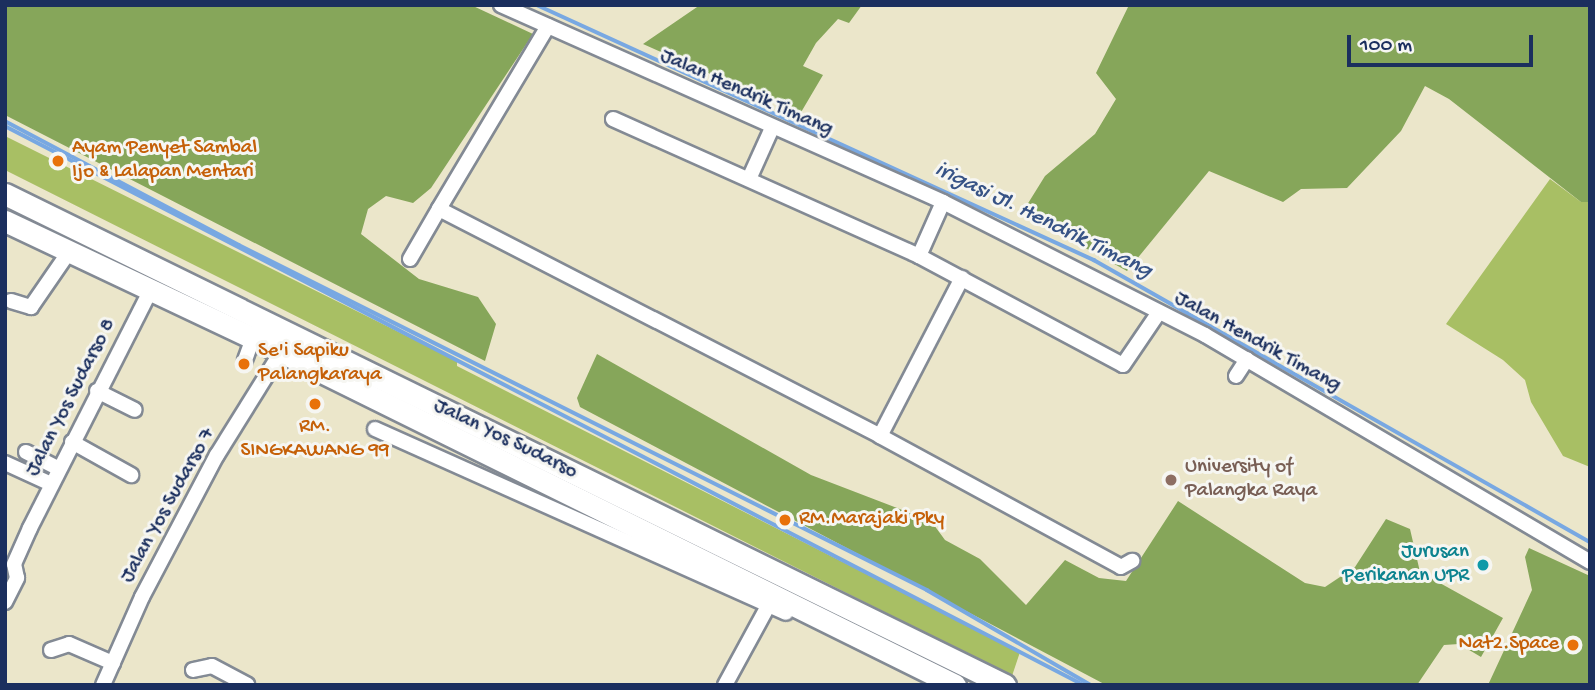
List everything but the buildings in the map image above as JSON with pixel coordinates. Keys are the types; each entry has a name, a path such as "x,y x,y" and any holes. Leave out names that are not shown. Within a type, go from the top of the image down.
{"main road":[{"name":"Jalan Yos Sudarso","path":"5,194 532,465 773,596 955,685"},
{"name":"Jalan Yos Sudarso","path":"5,221 281,352 532,465 1005,685"}],"street":[{"name":"Jalan Hendrik Timang","path":"501,5 943,202 1159,312 1247,359 1590,562"},
{"path":"410,259 548,26"},
{"path":"613,118 919,256 1123,365 1159,312"},
{"path":"749,179 772,128"},
{"path":"919,256 943,202"},
{"path":"439,209 880,436 1121,567 1132,561"},
{"path":"11,301 31,307 69,252"},
{"path":"880,436 962,278"},
{"name":"Jalan Yos Sudarso 8","path":"5,602 18,578 10,565 151,290"},
{"path":"245,360 253,338"},
{"name":"Jalan Yos Sudarso 7","path":"103,685 217,455 281,352"},
{"path":"1236,376 1247,359"},
{"path":"97,391 135,410"},
{"path":"375,429 948,685"},
{"path":"72,442 131,475"},
{"path":"26,452 59,469"},
{"path":"5,463 51,485"},
{"path":"725,685 773,596"},
{"path":"51,650 69,644 113,663"},
{"path":"193,670 212,666 247,685"}],"green space":[{"path":"5,5 471,5 533,34 431,188 413,203 386,196 368,209 361,234 419,279 478,297 496,324 485,361 5,115"},
{"path":"700,5 862,5 849,23 838,19 816,43 803,66 823,75 800,114 643,44"},
{"path":"1129,5 1590,5 1590,202 1581,202 1449,99 1425,86 1401,131 1347,188 1301,189 1283,202 1209,171 1127,271 1022,213 1045,176 1095,134 1116,99 1096,73"},
{"path":"5,136 457,361 457,366 1020,652 1012,676 5,170"},
{"path":"1550,179 1581,202 1590,202 1590,467 1563,456 1531,402 1525,380 1503,360 1446,324"},
{"path":"597,354 811,475 931,521 945,540 980,559 1026,605 1065,560 1099,578 1126,581 1178,501 1305,583 1325,587 1355,567 1386,519 1410,529 1420,572 1503,618 1481,657 1459,644 1444,645 1417,685 1106,685 580,407 577,398"},
{"path":"1529,548 1590,576 1590,685 1488,685 1532,590 1525,557"}],"waterway":[{"name":"irigasi Jl. Hendrik Timang","path":"537,5 1094,260 1590,542"},
{"path":"5,121 239,245 927,590 1091,685"},
{"path":"5,126 1084,685"}],"place":[{"name":"Ayam Penyet Sambal Ijo & Lalapan Mentari","path":"58,161"},
{"name":"Se'i Sapiku Palangkaraya","path":"244,364"},
{"name":"RM. SINGKAWANG 99","path":"315,404"},
{"name":"University of Palangka Raya","path":"1171,480"},
{"name":"RM.Marajaki Pky","path":"785,520"},
{"name":"Jurusan Perikanan UPR","path":"1483,565"},
{"name":"Nat2.Space","path":"1573,645"}]}
